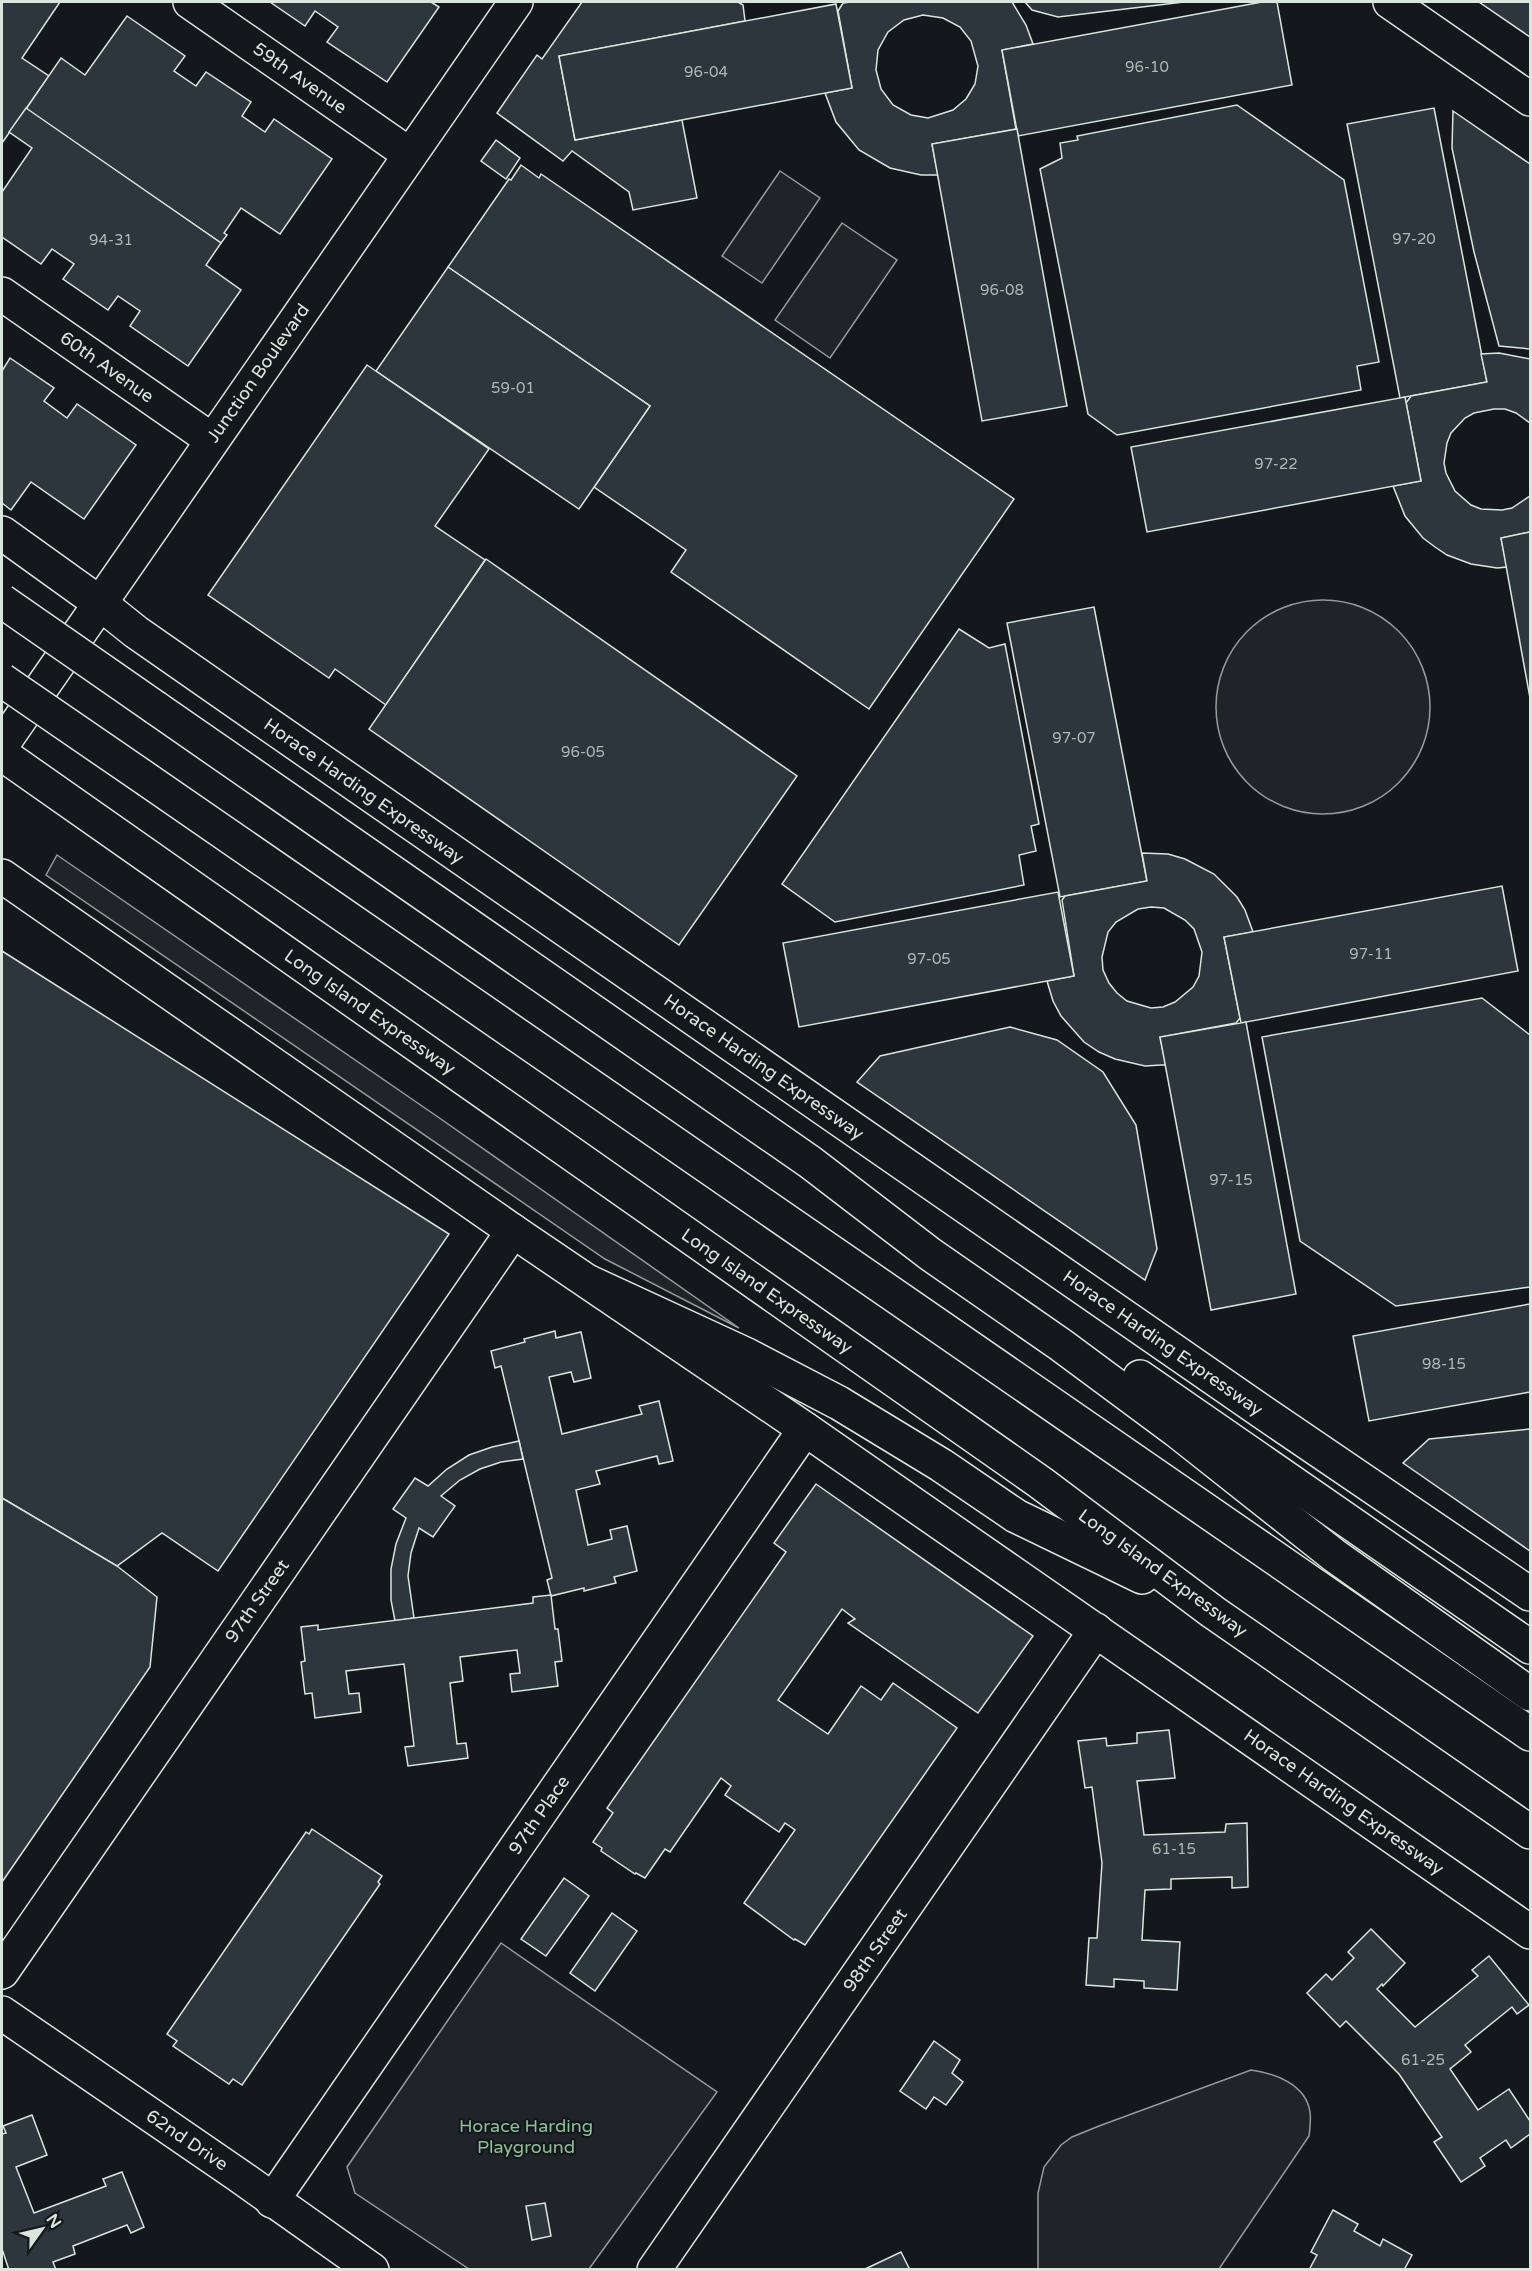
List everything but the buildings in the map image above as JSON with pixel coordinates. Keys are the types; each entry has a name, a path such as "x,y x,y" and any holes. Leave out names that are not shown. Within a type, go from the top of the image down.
{"main road":[{"name":"59th Avenue","path":"190,2 409,154"},
{"name":"Junction Boulevard","path":"2,745 516,2"},
{"path":"1390,2 1530,99"},
{"name":"60th Avenue","path":"2,294 212,440"},
{"name":"Horace Harding Expressway","path":"2,533 136,632 258,717 1212,1377 1530,1594"},
{"path":"2,601 810,1162 930,1254 1061,1345 1177,1431 1335,1556 1530,1694"},
{"path":"2,680 1530,1734"},
{"name":"Long Island Expressway","path":"2,754 1041,1483 1213,1612 1530,1832"},
{"name":"Horace Harding Expressway","path":"2,876 1530,1932"},
{"path":"810,1162 937,1239 1285,1476 1530,1647"},
{"name":"97th Street","path":"2,1972 513,1231"},
{"path":"589,1282 745,1354 838,1403 941,1466 1016,1516 1213,1612"},
{"name":"97th Place","path":"272,2200 805,1429"},
{"name":"98th Street","path":"654,2270 1095,1630"},
{"name":"62nd Drive","path":"2,2013 372,2270"}],"green space":[{"path":"780,171 820,198 762,283 722,256"},
{"path":"842,223 897,260 830,358 775,320"},
{"path":"1323,600 1344,602 1364,608 1382,618 1405,639 1422,666 1428,686 1430,707 1428,728 1422,748 1412,766 1391,789 1364,806 1344,812 1323,814 1302,812 1282,806 1264,796 1241,775 1224,748 1218,728 1216,707 1218,686 1224,666 1234,648 1255,625 1282,608 1302,602"},
{"path":"57,855 438,1117 739,1328 605,1259 46,875"},
{"name":"Horace Harding Playground","path":"501,1943 717,2092 589,2269 469,2269 355,2193 347,2167"},
{"path":"1251,2070 1279,2077 1296,2087 1307,2102 1310,2112 1309,2136 1219,2269 1038,2269 1038,2193 1044,2167 1061,2145 1072,2137 1099,2126"}]}
